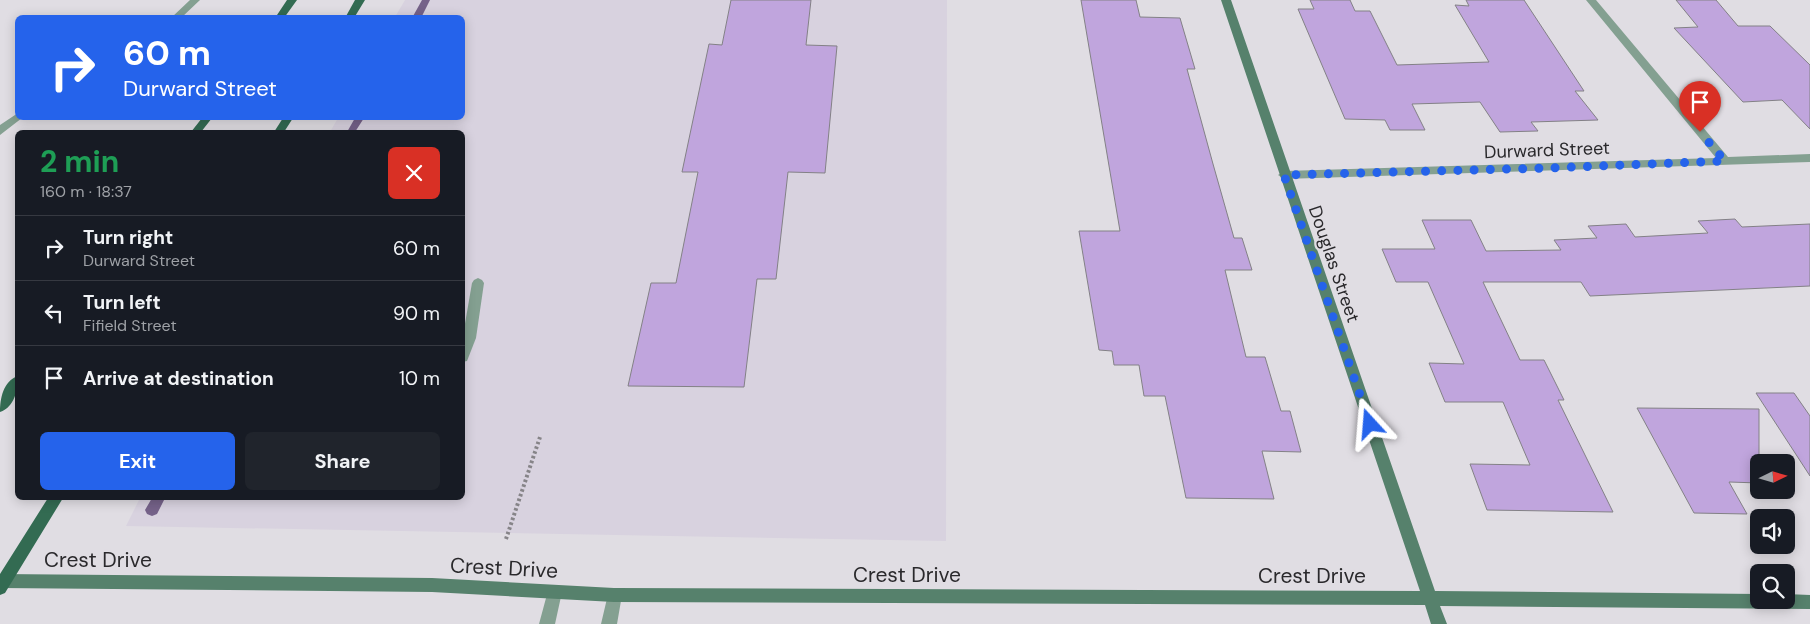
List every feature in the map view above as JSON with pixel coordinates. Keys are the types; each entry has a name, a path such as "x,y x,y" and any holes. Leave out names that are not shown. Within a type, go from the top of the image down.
{"main road":[{"path":"281,15 292,0"},
{"path":"351,15 360,0"},
{"path":"198,130 205,120"},
{"path":"0,406 15,386"},
{"path":"2,583 55,500"}],"street":[{"path":"178,15 195,0"},
{"name":"Douglas Street","path":"1226,0 1284,175 1439,624"},
{"path":"1590,0 1725,161"},
{"path":"0,131 15,118"},
{"name":"Durward Street","path":"1284,175 1558,168 1810,158"},
{"path":"465,350 470,338 478,283"},
{"name":"Crest Drive","path":"2,583 432,585 614,595 1430,598 1810,602"},
{"path":"546,624 554,592"},
{"path":"609,624 614,595"}],"path":[{"path":"506,538 540,437"}],"shaded area":[{"path":"405,0 947,0 946,541 126,526 139,500 465,500 465,130 331,130 337,120 465,120 465,15 396,15"}],"building":[{"path":"731,0 811,0 806,45 837,46 825,173 788,172 776,279 757,279 744,387 628,386 651,283 676,283 698,172 682,172 709,44 722,45"},
{"path":"1081,0 1136,0 1140,17 1180,18 1195,69 1187,69 1234,238 1242,238 1252,270 1225,270 1246,357 1265,357 1281,411 1290,411 1301,452 1262,451 1274,499 1186,498 1165,396 1144,396 1139,365 1114,365 1112,351 1099,350 1079,231 1120,231"},
{"path":"1310,0 1350,0 1355,11 1370,11 1397,65 1489,62 1455,5 1469,6 1466,0 1524,0 1584,91 1575,91 1598,120 1531,122 1538,131 1500,132 1480,102 1412,104 1425,130 1390,130 1385,120 1345,119 1298,9 1314,9"},
{"path":"1676,0 1716,0 1738,26 1770,26 1810,65 1810,129 1782,100 1743,102 1674,28 1698,27"},
{"path":"1735,219 1742,227 1810,224 1810,286 1590,296 1581,282 1483,282 1520,360 1544,360 1564,400 1558,400 1613,512 1487,510 1470,464 1530,465 1503,402 1445,402 1429,363 1464,364 1428,282 1396,282 1382,249 1435,249 1422,220 1471,220 1486,251 1561,250 1554,240 1597,238 1588,226 1626,224 1635,237 1708,233 1698,221"},
{"path":"1756,393 1794,393 1810,416 1810,476"},
{"path":"1637,408 1759,409 1759,454 1750,454 1750,483 1729,482 1747,514 1694,513"}],"waterway":[{"path":"418,15 426,0"},
{"path":"352,130 358,120"},
{"path":"152,510 158,500"}],"route":[{"path":"1370,424 1284,175 1725,161 1700,132"}]}
